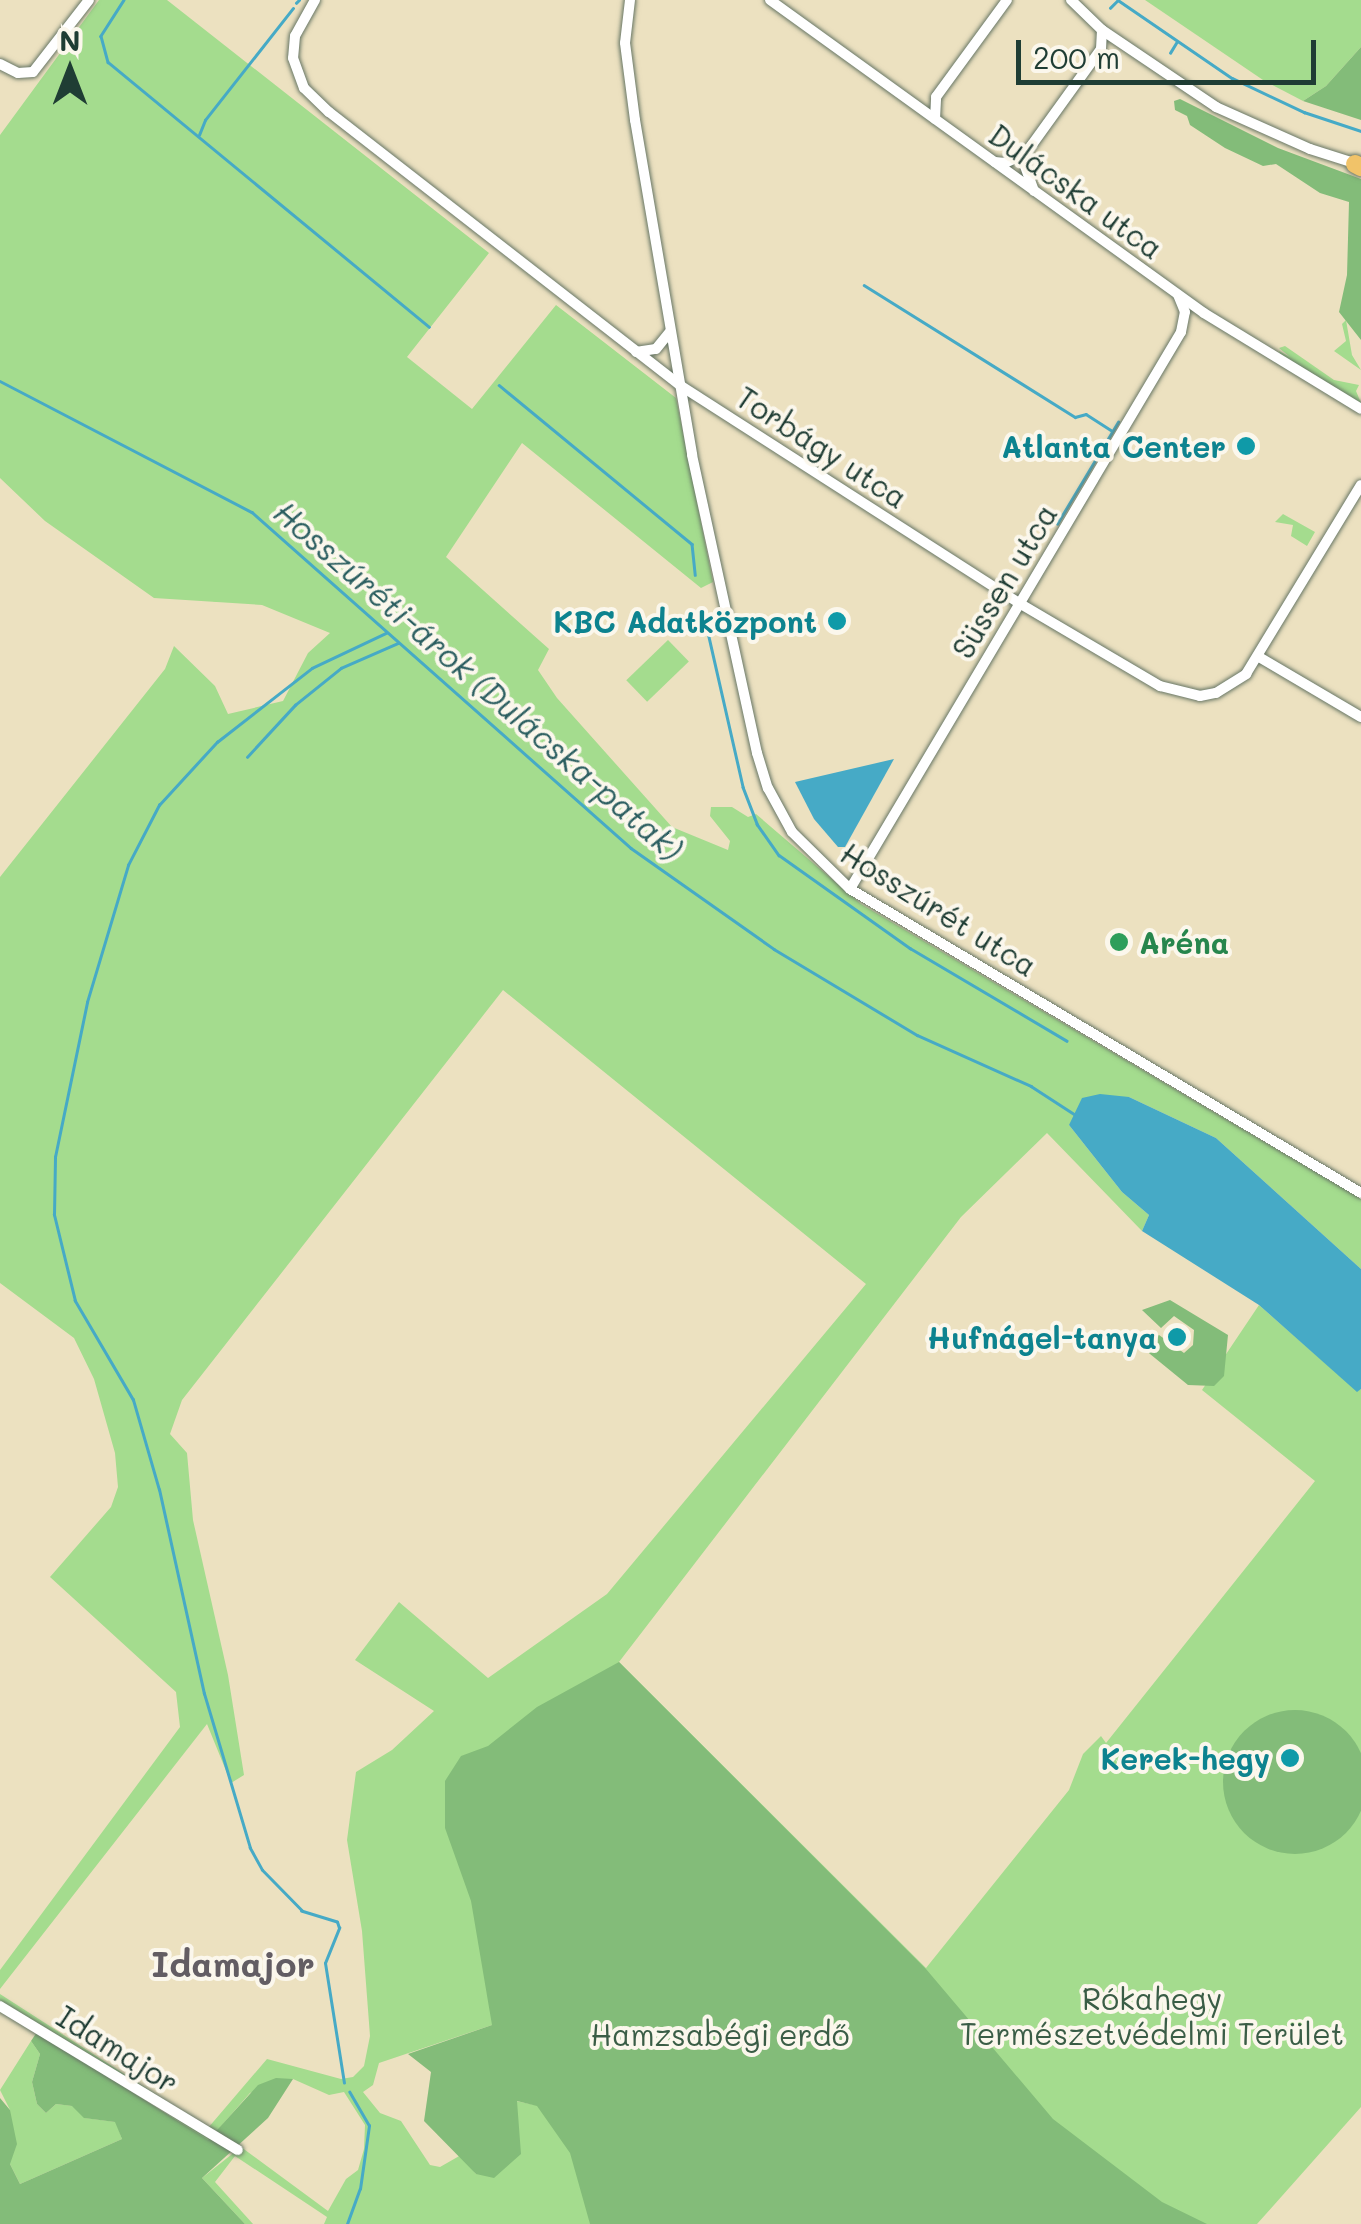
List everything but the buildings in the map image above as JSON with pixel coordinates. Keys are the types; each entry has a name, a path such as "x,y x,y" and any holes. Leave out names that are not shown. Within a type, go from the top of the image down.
{"street":[{"path":"0,64 18,73 33,72 89,0"},
{"name":"Torbágy utca","path":"315,0 293,47 295,67 308,94 681,386 1020,603 1182,695 1216,694 1246,674 1361,486"},
{"path":"630,0 625,43 681,386"},
{"name":"Dulácska utca","path":"770,0 1177,294 1361,409"},
{"path":"935,119 936,96 1007,0"},
{"path":"1070,0 1102,30 1216,107 1310,149 1359,165"},
{"path":"1037,196 1024,166 1026,153 1101,49 1102,30"},
{"path":"1094,59 1107,52 1132,51"},
{"path":"908,100 936,96"},
{"path":"992,162 1005,163 1026,153"},
{"name":"Süssen utca","path":"850,890 1181,332 1185,312 1177,294"},
{"path":"634,352 656,349 670,331"},
{"name":"Hosszúrét utca","path":"681,386 716,572 768,788 806,850 850,890 1361,1193"},
{"path":"1259,657 1361,717"},
{"name":"Idamajor","path":"0,2006 238,2150"}],"green space":[{"name":"Rókahegy Természetvédelmi Terület","path":"99,0 167,0 489,253 407,357 472,409 556,305 676,398 713,582 701,588 522,443 446,557 549,649 538,670 557,698 672,827 728,850 730,841 710,816 711,807 732,807 748,817 756,814 861,904 1361,1199 1361,1269 1216,1138 1129,1097 1069,1125 1122,1192 1149,1215 1142,1231 1047,1133 961,1217 619,1662 926,1968 1069,1790 1083,1754 1101,1736 1106,1743 1315,1481 1202,1390 1259,1305 1357,1391 1361,1389 1361,2107 1257,2224 324,2224 327,2217 235,2156 215,2182 253,2224 245,2224 202,2178 241,2147 328,2211 346,2179 358,2170 364,2149 365,2125 344,2092 329,2095 293,2079 250,2093 208,2141 0,2001 0,1994 208,2128 267,2059 341,2079 353,2077 364,2066 370,2036 362,1931 347,1840 356,1772 392,1750 434,1711 355,1660 399,1602 488,1678 607,1594 866,1284 503,990 182,1400 170,1434 187,1453 193,1520 228,1675 244,1775 231,1783 207,1724 0,1989 0,1970 180,1727 176,1692 50,1577 111,1507 118,1487 115,1453 94,1379 74,1338 0,1283 0,877 165,669 174,646 215,686 228,714 283,701 308,653 330,633 262,605 154,598 45,521 0,478 0,135","holes":["492,2025 535,2105 516,2101 517,2114 476,2174 461,2155 440,2167 430,2165 401,2121 380,2113 363,2092 373,2085 379,2063"]},
{"path":"1145,0 1361,0 1361,47 1326,86 1303,101 1263,80"},
{"path":"1361,47 1361,120 1303,101 1326,86"},
{"path":"1180,99 1278,148 1361,179 1361,340 1339,312 1347,275 1349,202 1320,193 1276,164 1263,166 1225,148 1175,110 1174,101"},
{"path":"1346,320 1352,355 1361,370 1334,351 1346,341 1342,324"},
{"path":"1285,346 1334,380 1359,385 1356,391 1361,403 1280,354 1279,351 1290,357 1279,348"},
{"path":"1283,514 1315,532 1307,546 1291,536 1293,525 1275,522"},
{"path":"668,640 689,662 647,702 626,680"},
{"path":"1170,1300 1228,1335 1224,1376 1214,1386 1188,1385 1139,1345 1159,1335 1184,1353 1193,1345 1194,1330 1174,1316 1161,1328 1142,1310"},
{"name":"Hamzsabégi erdő","path":"619,1662 926,1969 1053,2119 1162,2202 1207,2224 590,2224 570,2153 537,2106 517,2101 521,2154 494,2178 476,2174 424,2121 431,2072 408,2054 492,2025 471,1901 445,1828 445,1781 461,1756 488,1746 537,1707"},
{"path":"1295,1710 1323,1715 1346,1731 1362,1754 1367,1782 1362,1810 1346,1833 1323,1849 1295,1854 1267,1849 1244,1833 1228,1810 1223,1782 1228,1754 1244,1731 1267,1715"},
{"path":"37,2032 208,2140 258,2085 276,2078 293,2079 268,2118 202,2178 245,2224 0,2224 0,2098 10,2110 17,2144 10,2164 20,2184 122,2139 115,2122 84,2118 72,2106 56,2104 46,2113 37,2104 32,2082 40,2054 31,2041"},
{"path":"31,2041 40,2054 32,2082 37,2104 46,2113 56,2104 73,2106 85,2118 116,2122 122,2139 20,2184 10,2164 10,2110 0,2090"}],"water":[{"path":"894,759 845,847 838,847 814,819 795,782"},
{"path":"1100,1094 1129,1097 1216,1138 1361,1269 1361,1389 1357,1392 1259,1305 1142,1231 1149,1215 1122,1192 1069,1125 1082,1098"}],"waterway":[{"path":"124,0 101,36 108,62 429,327"},
{"path":"296,3 299,0"},
{"path":"1118,0 1232,78 1304,112 1361,131"},
{"path":"1110,8 1118,0"},
{"path":"199,135 205,120 293,8"},
{"path":"1170,53 1176,43"},
{"path":"864,285 1075,417 1086,414 1112,431"},
{"name":"Hosszúréti-árok (Dulácska-patak)","path":"0,381 252,512 631,848 774,949 917,1035 1031,1086 1074,1114"},
{"path":"499,385 692,544 695,575"},
{"path":"1057,524 1118,422"},
{"path":"707,628 743,787 757,824 779,855 910,948 1067,1041"},
{"path":"344,2083 325,1963 339,1928 337,1922 302,1911 262,1870 250,1848 204,1694 159,1490 133,1400 75,1301 54,1215 55,1157 87,1002 128,865 159,805 217,742 312,668 386,633"},
{"path":"247,757 295,705 341,668 398,643"},
{"path":"347,2224 360,2189 369,2126 349,2092"}],"place":[{"name":"Atlanta Center","path":"1246,446"},
{"name":"KBC Adatközpont","path":"837,621"},
{"name":"Aréna","path":"1119,942"},
{"name":"Hufnágel-tanya","path":"1177,1337"},
{"name":"Kerek-hegy","path":"1290,1758"}],"district":[{"name":"Idamajor","path":"233,1963"}]}
